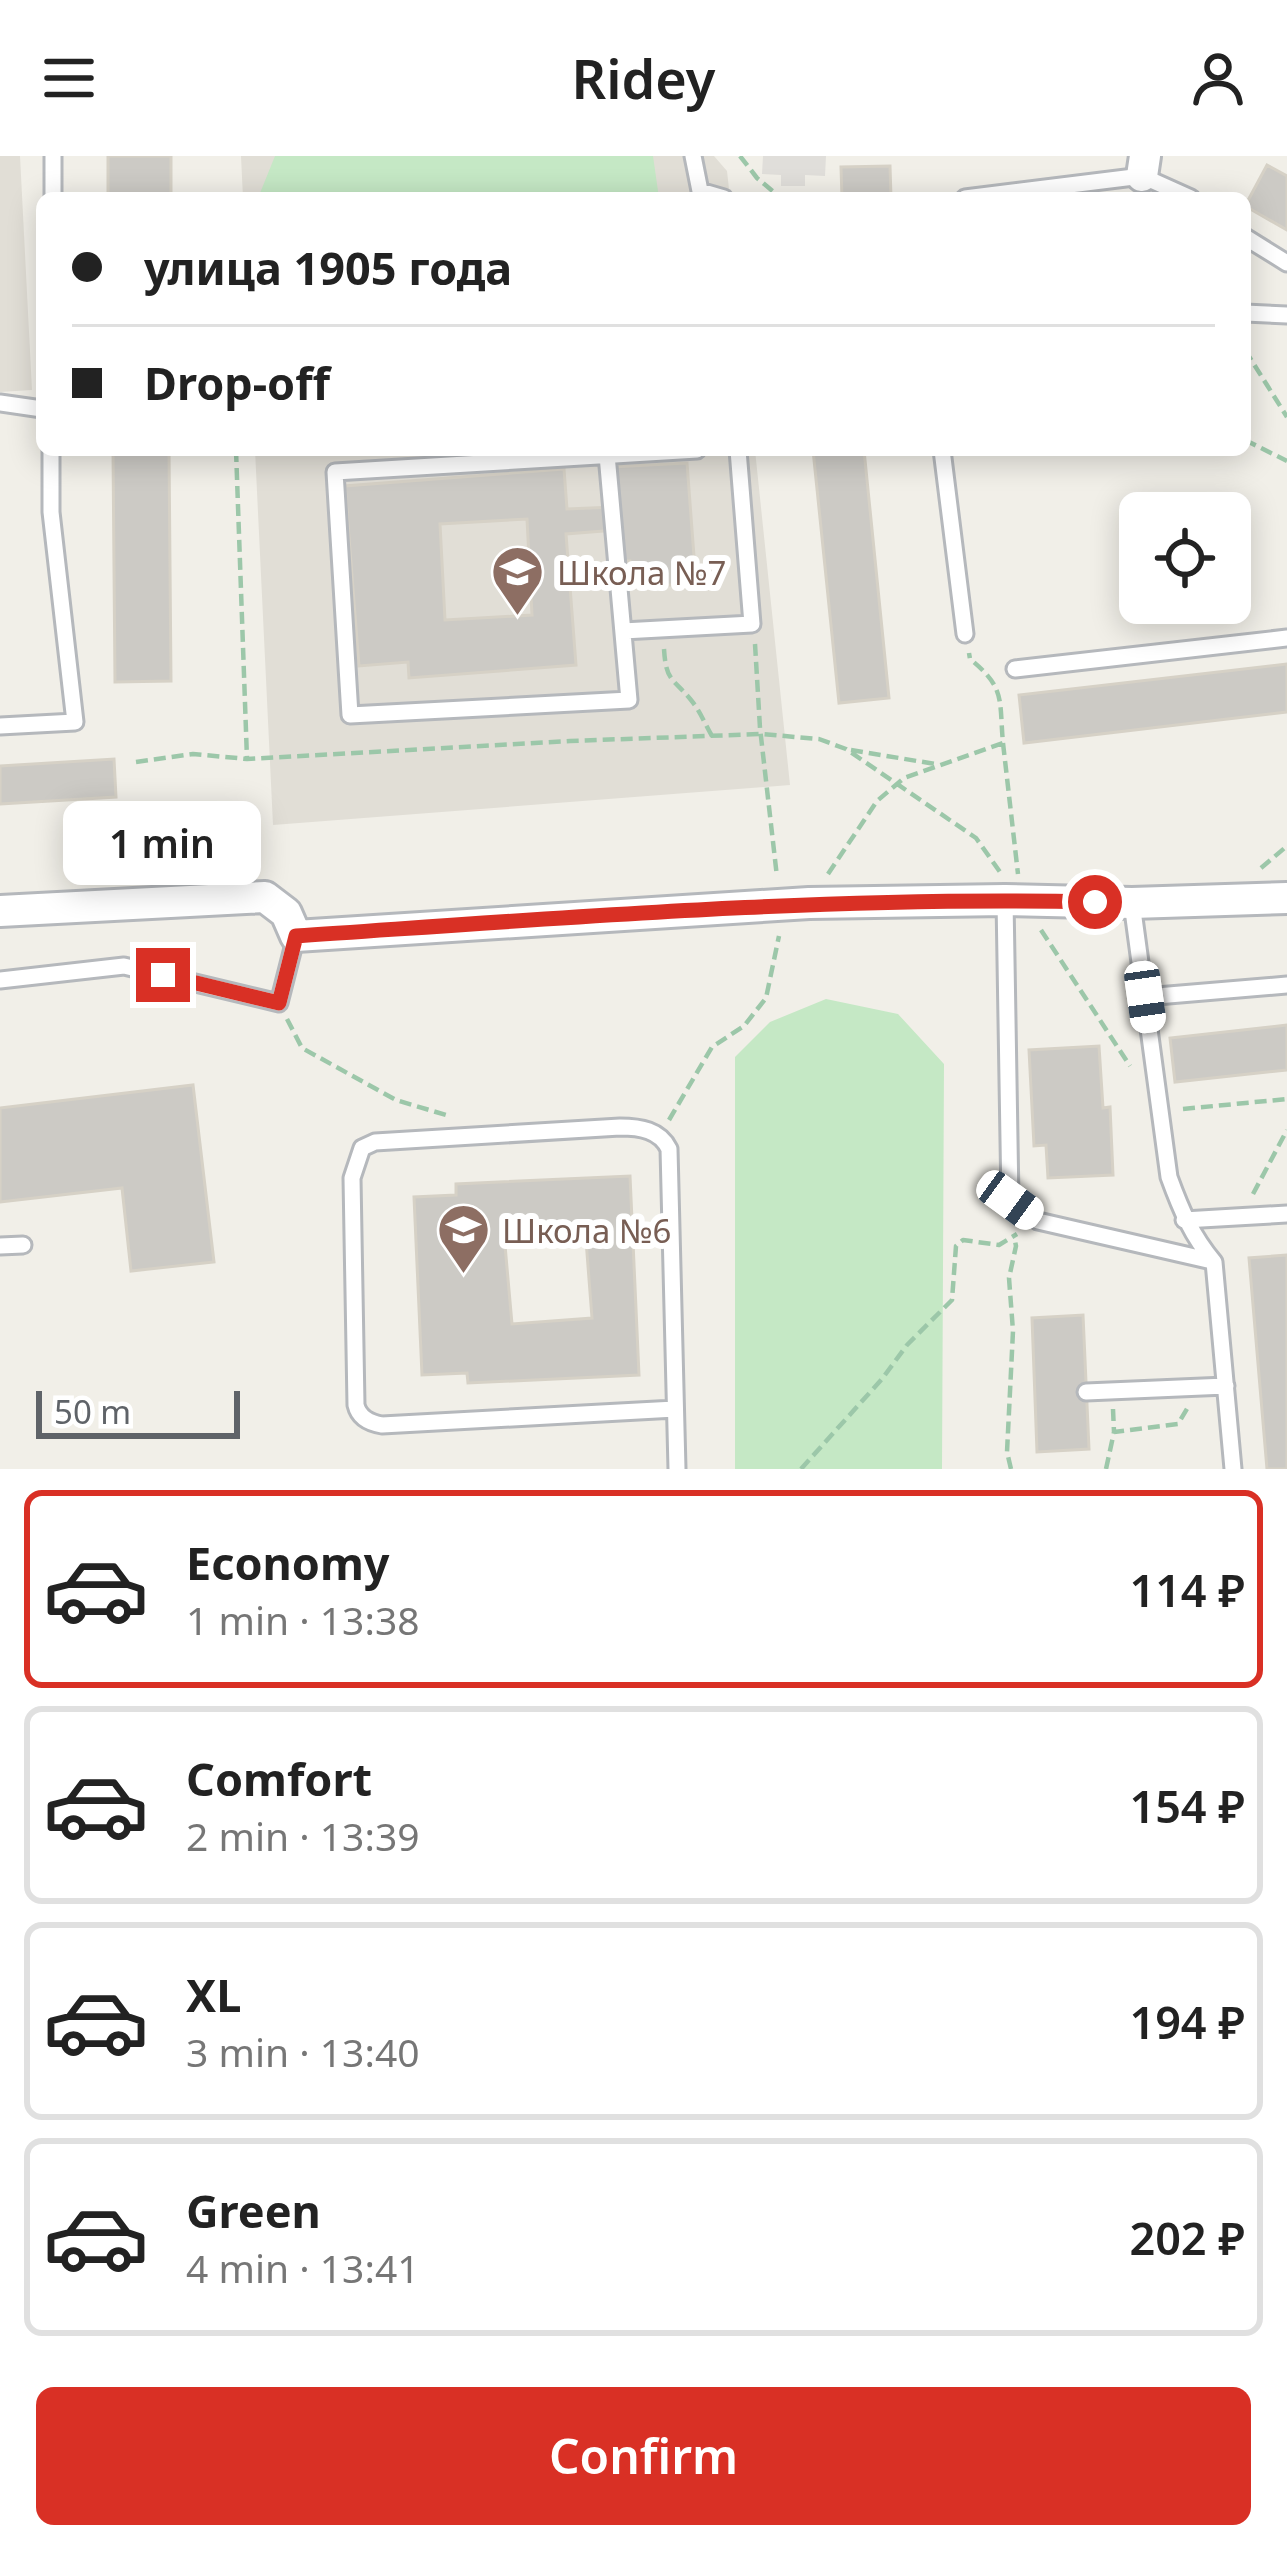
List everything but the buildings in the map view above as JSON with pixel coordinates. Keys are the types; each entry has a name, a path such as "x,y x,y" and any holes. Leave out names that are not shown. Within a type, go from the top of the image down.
{"street":[{"path":"0,911 266,898 286,913 296,936 808,903 1287,898"}],"lane":[{"path":"52,192 53,156"},
{"path":"693,156 700,192"},
{"path":"998,192 1143,166 1182,192"},
{"path":"1251,241 1287,263"},
{"path":"1251,313 1287,315"},
{"path":"0,403 36,408"},
{"path":"0,726 75,722 51,512 51,456"},
{"path":"591,456 335,472 350,715 629,700 607,456"},
{"path":"623,632 752,624 738,456"},
{"path":"943,456 965,634"},
{"path":"1015,669 1287,638"},
{"path":"1013,900 1010,1200 1038,1221 1214,1262"},
{"path":"1132,903 1169,1177 1184,1220 1214,1262 1233,1469"},
{"path":"0,980 124,966 279,1003 296,936"},
{"path":"1145,997 1287,985"},
{"path":"675,1409 382,1425 361,1416 356,1406 352,1178 362,1148 375,1142 620,1126 660,1136 669,1148 675,1409 676,1469"},
{"path":"1184,1220 1287,1214"},
{"path":"0,1246 23,1245"},
{"path":"1086,1392 1226,1386"}],"path":[{"path":"740,156 774,192"},
{"path":"1251,360 1287,417"},
{"path":"1251,443 1287,461"},
{"path":"236,456 248,759"},
{"path":"756,658 776,869"},
{"path":"970,659 997,687 1013,900"},
{"path":"665,667 712,736"},
{"path":"136,762 193,754 248,759 760,734 819,739 845,749 940,765"},
{"path":"808,903 877,801 896,784 1003,743"},
{"path":"845,749 976,838 1013,900"},
{"path":"660,1136 712,1047 744,1026 766,998 781,929"},
{"path":"279,1003 302,1048 396,1100 464,1120"},
{"path":"1239,1216 1287,1130"},
{"path":"1010,1200 1015,1236 1009,1278 1013,1331 1007,1452 1011,1469"},
{"path":"801,1469 952,1300 956,1246 963,1240 999,1245 1038,1221"},
{"path":"1106,1469 1114,1432 1178,1424 1200,1387"}],"shaded area":[{"path":"0,156 20,156 32,390 0,392"},
{"path":"241,156 714,156 727,171 729,192 243,192"},
{"path":"763,156 826,156 825,176 805,175 805,186 781,186 781,175 762,174"},
{"name":"Школа №7","path":"255,456 756,456 790,785 273,825"}],"green space":[{"path":"275,156 653,156 658,192 260,192"},
{"path":"826,999 898,1014 944,1064 942,1469 735,1469 735,1057 770,1022"}],"place":[{"name":"Школа №7","path":"518,618"},
{"name":"Школа №6","path":"463,1276"}],"route":[{"path":"163,975 279,1003 296,936 808,903 1095,902"}]}
